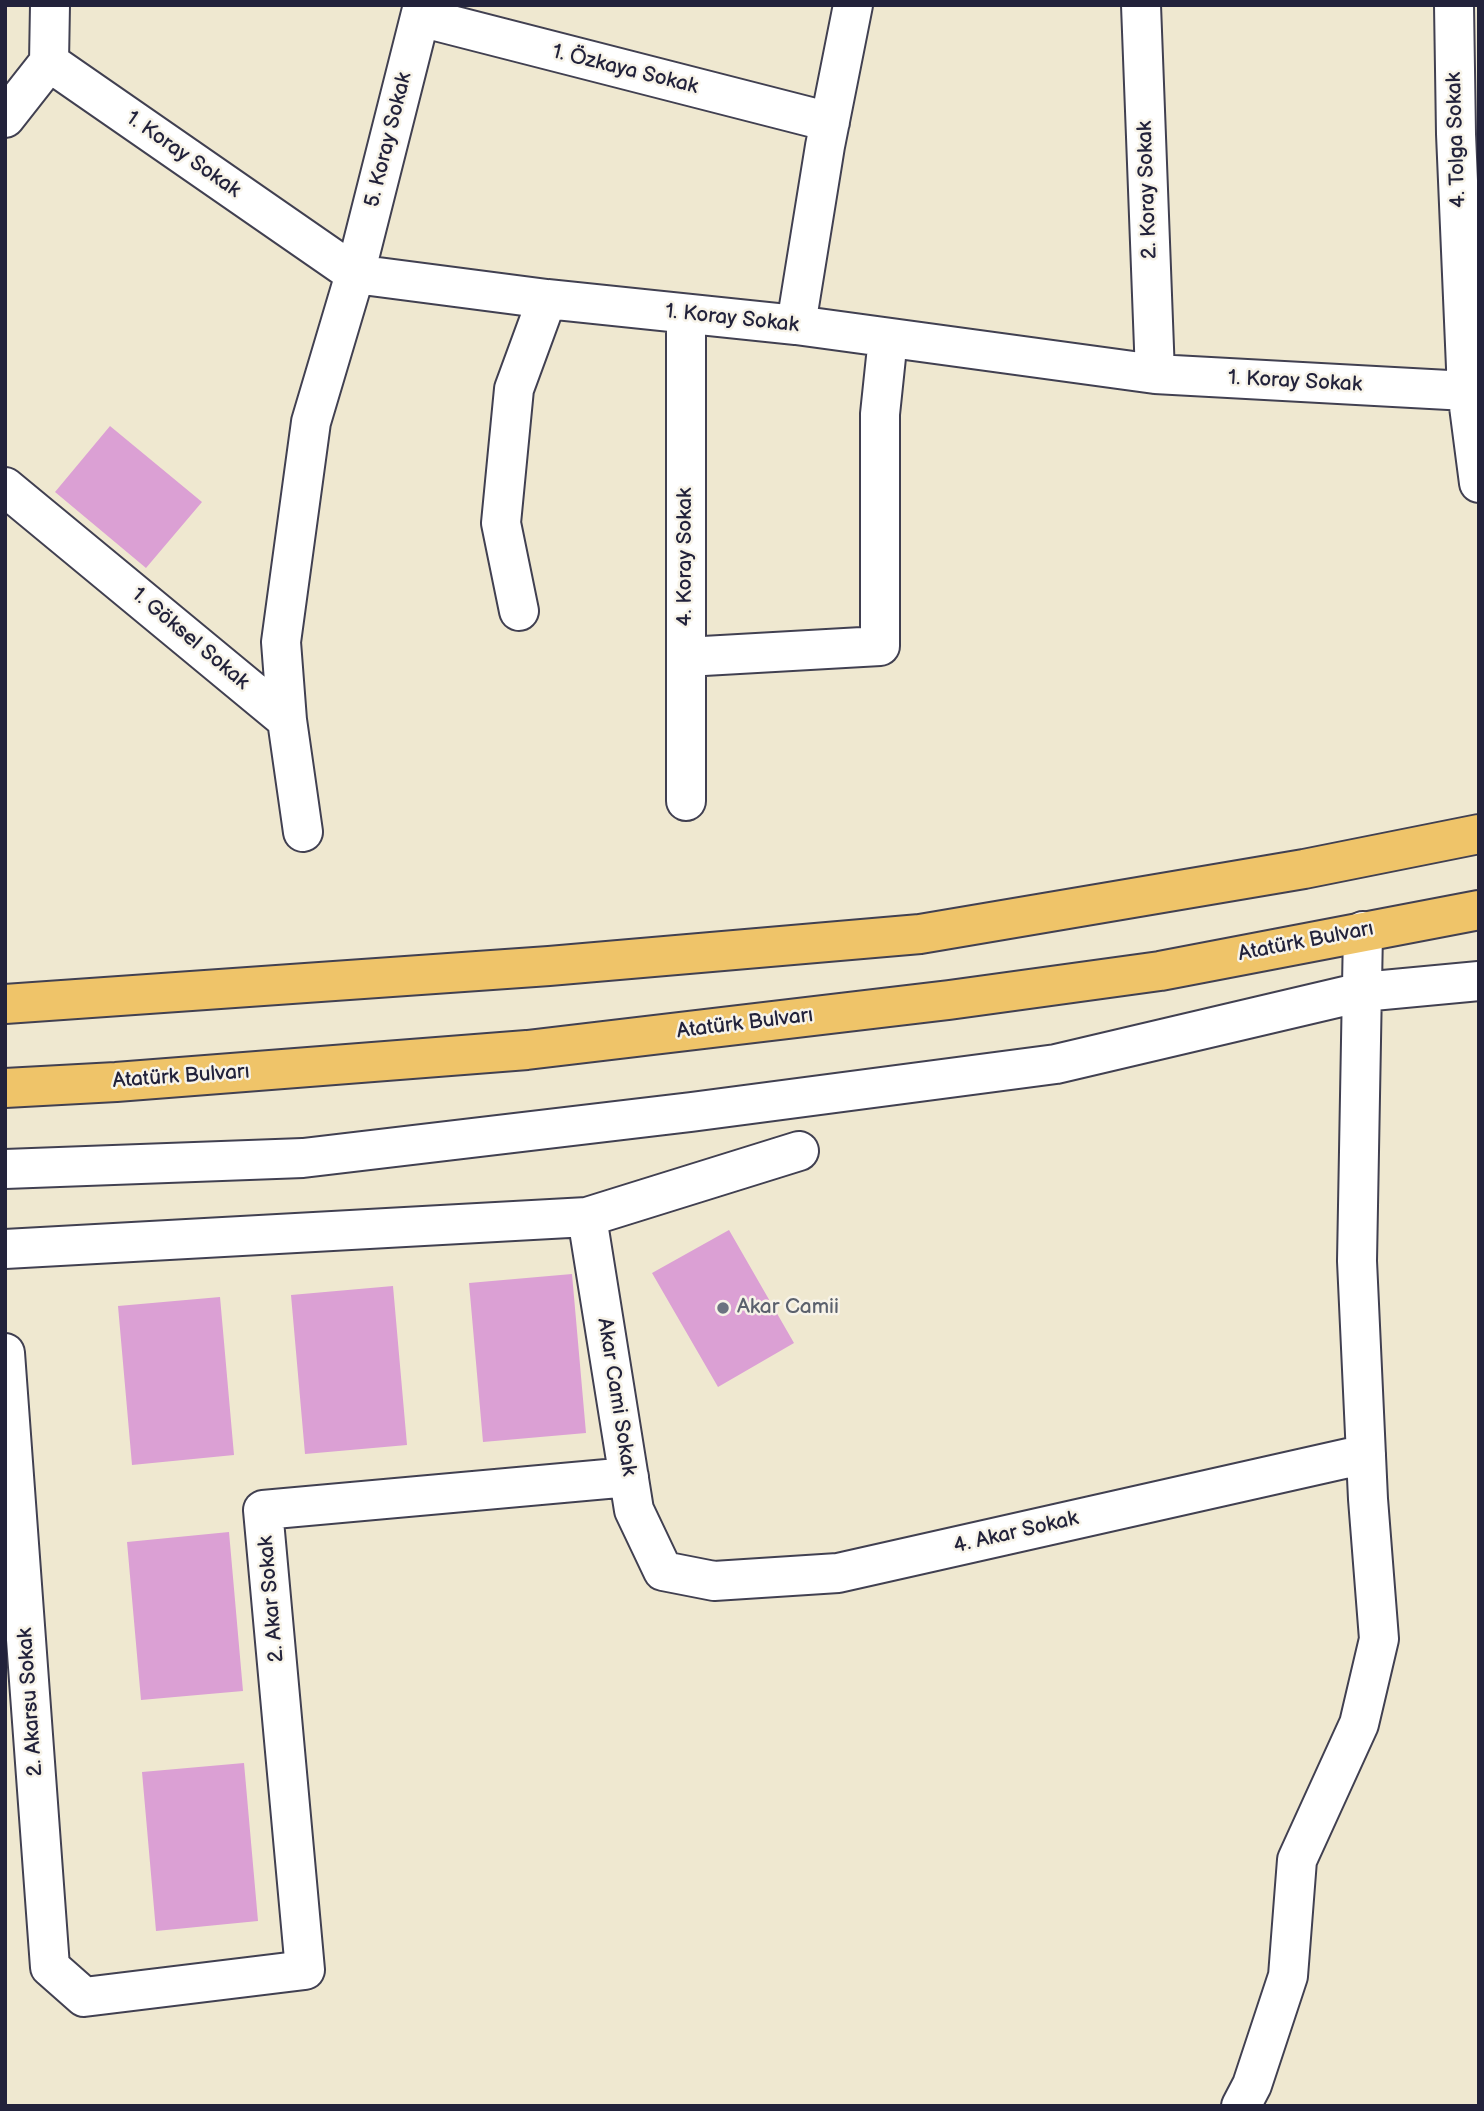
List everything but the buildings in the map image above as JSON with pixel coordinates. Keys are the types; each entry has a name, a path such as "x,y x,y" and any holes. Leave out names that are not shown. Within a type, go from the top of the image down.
{"highway":[{"path":"5,1004 549,966 920,934 1304,869 1479,834"},
{"name":"Atatürk Bulvarı","path":"5,1088 541,1049 949,1000 1160,971 1479,910"}],"street":[{"path":"5,118 49,62 50,5"},
{"path":"796,325 830,122 853,5"},
{"name":"2. Koray Sokak","path":"1141,5 1155,374"},
{"name":"1. Özkaya Sokak","path":"422,11 830,122"},
{"name":"5. Koray Sokak","path":"287,720 281,642 311,422 355,274 422,11"},
{"name":"4. Tolga Sokak","path":"1462,24 1473,390 1479,483"},
{"name":"1. Koray Sokak","path":"49,62 355,274 547,299 796,325 1155,374 1473,390"},
{"path":"519,611 501,523 514,389 547,299"},
{"name":"4. Koray Sokak","path":"685,800 687,314"},
{"path":"685,657 880,646 880,414 888,338"},
{"name":"1. Göksel Sokak","path":"5,487 287,720"},
{"path":"287,720 303,832"},
{"path":"1241,2106 1252,2085 1288,1976 1297,1860 1359,1724 1379,1639 1366,1454 1357,1261 1363,931"},
{"path":"5,1169 303,1158 691,1112 1056,1064 1362,992 1479,981"},
{"path":"5,1249 587,1217 799,1151"},
{"name":"Akar Cami Sokak","path":"587,1217 634,1510 663,1571"},
{"name":"2. Akarsu Sokak","path":"5,1353 50,1967"},
{"name":"4. Akar Sokak","path":"663,1571 714,1581 838,1573 1366,1454"},
{"name":"2. Akar Sokak","path":"50,1967 84,1997 305,1970 264,1510 629,1478"},
{"path":"5,1659 25,1627"}],"place":[{"name":"Akar Camii","path":"723,1308"}]}
